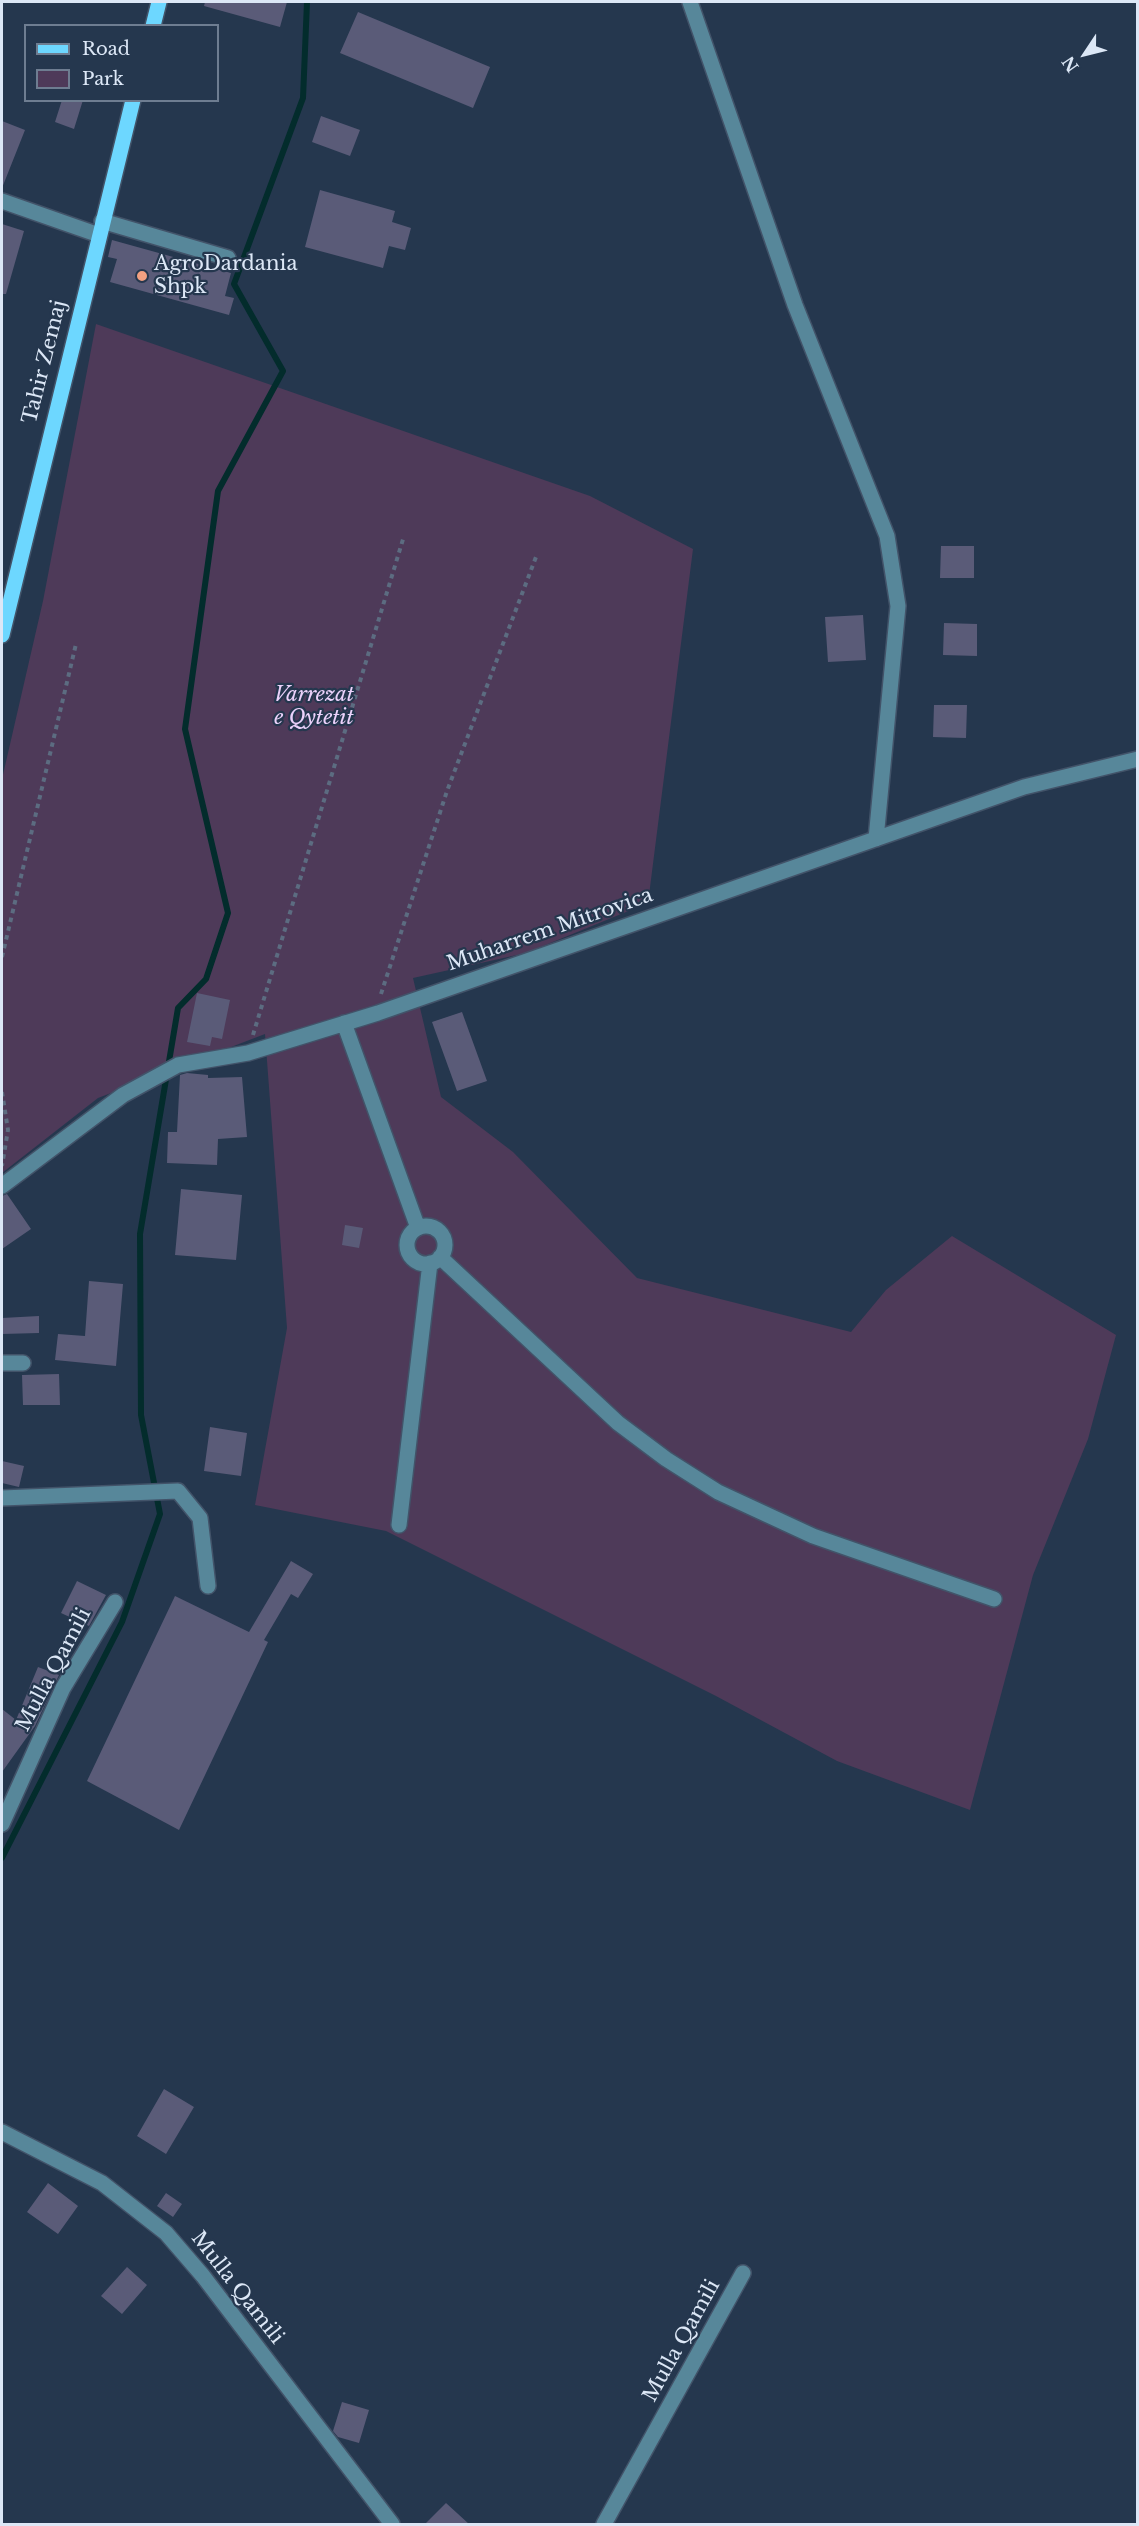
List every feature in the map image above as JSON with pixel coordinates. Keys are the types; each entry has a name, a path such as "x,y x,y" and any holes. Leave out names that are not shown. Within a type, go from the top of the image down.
{"main road":[{"path":"154,24 159,2"},
{"name":"Tahir Zemaj","path":"2,635 132,102"}],"street":[{"path":"690,2 795,305 887,536 898,606 876,839"},
{"path":"2,201 100,228 228,258"},
{"name":"Muharrem Mitrovica","path":"2,1186 123,1095 178,1065 248,1053 378,1013 1024,787 1137,759"},
{"path":"344,1023 418,1228"},
{"path":"399,1525 435,1260 445,1245 441,1233 431,1226 418,1228 410,1236 408,1248 418,1262 435,1260 618,1423 675,1465 718,1492 813,1536 994,1599"},
{"path":"2,1363 23,1364"},
{"path":"2,1498 178,1491 200,1518 208,1586"},
{"name":"Mulla Qamili","path":"2,1824 63,1688 115,1602"},
{"name":"Mulla Qamili","path":"2,2132 102,2183 166,2233 203,2276 392,2524"},
{"name":"Mulla Qamili","path":"604,2524 743,2273"}],"path":[{"path":"248,1053 404,536"},
{"path":"378,1013 380,997 447,791 536,557"},
{"path":"2,957 76,644"},
{"path":"2,1092 8,1130 2,1167"}],"green space":[{"name":"Varrezat e Qytetit","path":"96,324 590,496 693,549 648,903 526,953 413,978 441,1097 513,1152 637,1278 851,1332 886,1290 952,1236 1116,1335 1088,1439 1033,1575 970,1810 837,1761 716,1696 386,1531 255,1505 287,1328 265,1034 98,1098 2,1173 2,779 43,601"}],"building":[{"path":"205,2 287,2 280,27 204,6"},
{"path":"358,12 490,67 473,108 340,53"},
{"path":"61,102 82,102 74,129 55,122"},
{"path":"321,116 360,130 350,156 312,142"},
{"path":"2,121 25,130 2,188"},
{"path":"320,190 395,211 392,222 411,228 405,250 389,246 383,268 305,247"},
{"path":"2,224 24,231 6,294 2,294"},
{"path":"112,240 231,273 225,296 234,298 229,315 110,282 117,259 108,257"},
{"path":"941,546 974,546 974,578 940,578"},
{"path":"863,615 866,660 828,662 825,617"},
{"path":"944,623 977,624 977,656 943,655"},
{"path":"934,705 967,705 966,738 933,737"},
{"path":"197,993 230,1000 222,1039 212,1037 210,1046 187,1042"},
{"path":"462,1012 487,1081 457,1091 432,1022"},
{"path":"187,1073 208,1075 208,1078 242,1077 247,1137 218,1139 217,1165 167,1163 168,1132 177,1132 180,1075"},
{"path":"181,1189 242,1195 236,1260 175,1255"},
{"path":"7,1194 31,1229 2,1249 2,1196"},
{"path":"345,1225 363,1228 359,1248 342,1245"},
{"path":"89,1281 123,1284 116,1366 55,1360 58,1334 85,1336"},
{"path":"39,1316 39,1333 2,1334 2,1318"},
{"path":"59,1374 60,1405 23,1405 22,1375"},
{"path":"210,1427 247,1433 241,1476 204,1471"},
{"path":"2,1461 24,1466 19,1487 2,1483"},
{"path":"291,1561 313,1574 298,1598 291,1594 264,1640 268,1642 179,1830 87,1781 175,1596 249,1632"},
{"path":"77,1581 106,1595 89,1626 61,1613"},
{"path":"38,1667 59,1675 35,1726 2,1772 2,1709 16,1720"},
{"path":"164,2089 194,2107 166,2154 137,2136"},
{"path":"48,2183 78,2206 58,2234 27,2212"},
{"path":"166,2193 182,2204 173,2217 157,2206"},
{"path":"127,2267 147,2285 122,2314 101,2296"},
{"path":"342,2402 369,2410 359,2443 338,2437 333,2431"},
{"path":"446,2503 469,2524 425,2524"}],"waterway":[{"path":"2,1858 122,1622 160,1514 141,1415 140,1234 178,1008 206,979 228,913 185,729 218,491 283,371 234,284 303,98 307,2"}],"place":[{"name":"AgroDardania Shpk","path":"142,276"}]}
